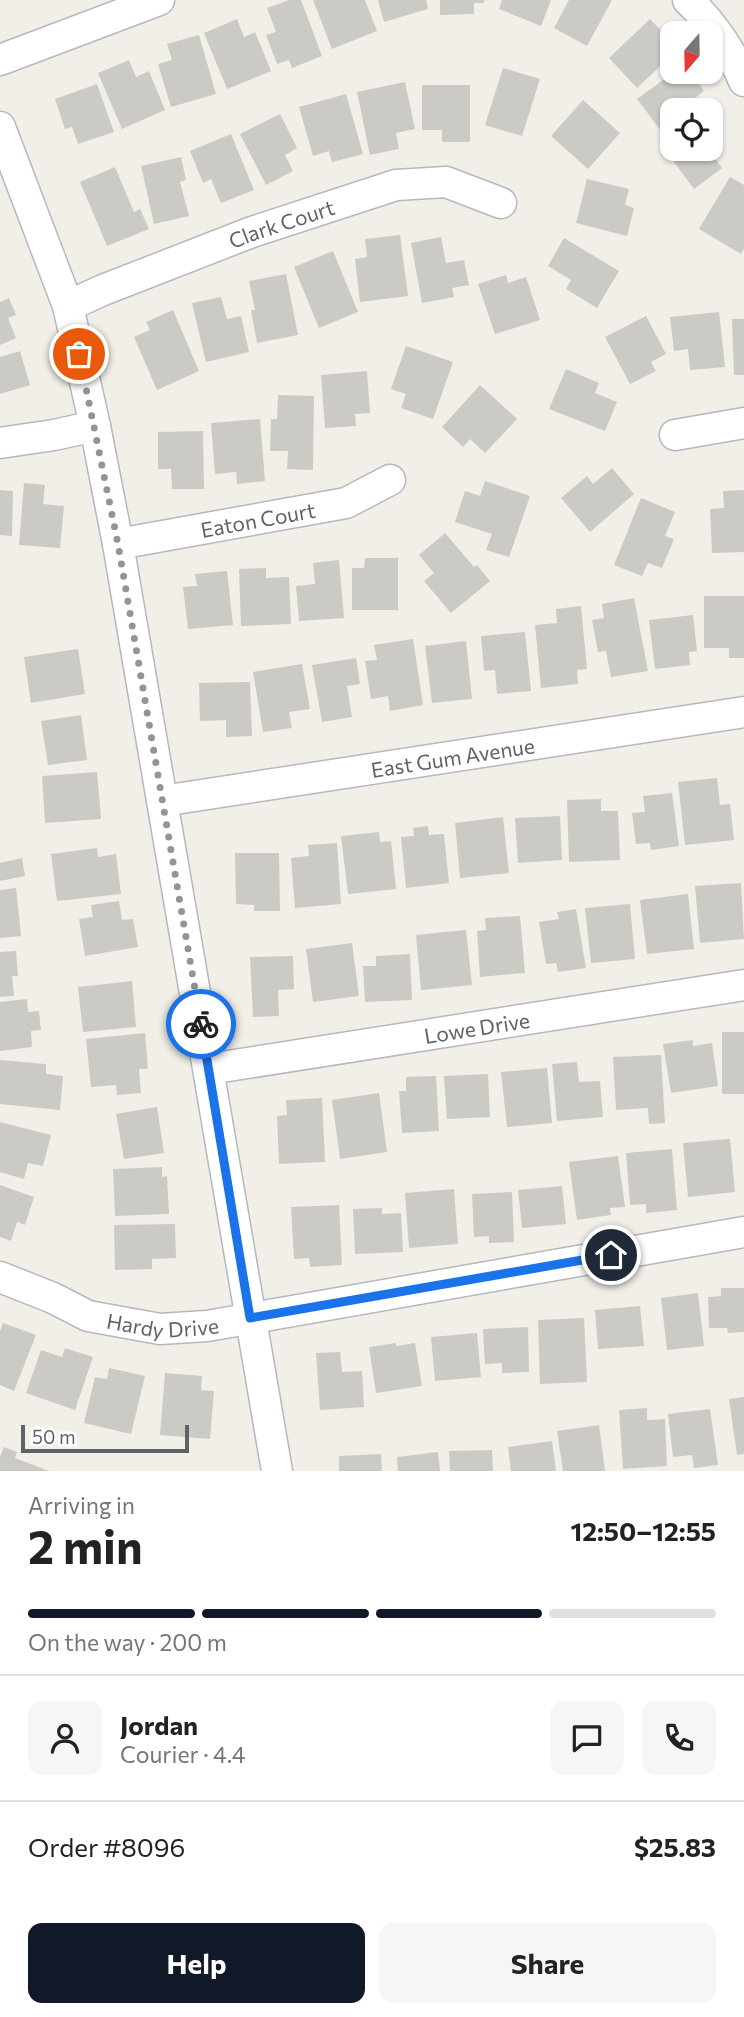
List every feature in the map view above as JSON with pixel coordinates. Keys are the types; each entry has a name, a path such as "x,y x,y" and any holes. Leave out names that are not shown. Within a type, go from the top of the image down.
{"street":[{"path":"0,60 159,0"},
{"path":"688,0 705,17 728,49 744,80"},
{"path":"0,127 68,306 95,426 209,1069 276,1471"},
{"name":"Clark Court","path":"68,306 252,232 396,185 446,182 501,203"},
{"path":"675,435 744,423"},
{"path":"0,443 95,426"},
{"name":"Eaton Court","path":"118,544 346,503 390,480"},
{"name":"East Gum Avenue","path":"162,801 744,712"},
{"name":"Lowe Drive","path":"209,1069 744,985"},
{"name":"Hardy Drive","path":"0,1278 53,1298 88,1316 160,1329 195,1327 744,1232"}],"building":[{"path":"289,0 301,0 322,56 292,68 289,60 277,64 266,35 276,32 267,8"},
{"path":"313,0 365,0 377,31 332,49"},
{"path":"378,0 426,0 428,9 384,22"},
{"path":"440,0 484,0 484,3 474,3 474,14 440,15"},
{"path":"502,0 551,0 541,26 499,9"},
{"path":"569,0 612,0 587,46 554,28"},
{"path":"237,19 244,37 255,32 271,71 227,89 204,33"},
{"path":"650,19 660,29 660,66 637,88 609,58"},
{"path":"199,35 216,94 171,107 158,64 172,60 167,44"},
{"path":"129,60 136,77 149,71 165,110 122,129 98,73"},
{"path":"503,68 540,79 522,136 485,125"},
{"path":"405,82 415,129 396,133 399,149 370,155 357,92"},
{"path":"660,82 699,84 704,91 695,98 660,98 660,130 637,99"},
{"path":"97,84 114,132 78,144 72,127 65,129 55,99"},
{"path":"422,85 470,85 470,142 442,142 442,130 422,130"},
{"path":"346,94 363,154 332,162 329,151 313,156 299,107"},
{"path":"583,100 620,133 588,169 551,136"},
{"path":"280,114 297,148 285,155 293,171 266,185 240,134"},
{"path":"231,134 254,190 221,203 211,179 203,183 190,151"},
{"path":"181,157 186,180 180,182 189,216 154,224 141,166"},
{"path":"673,161 717,161 722,168 694,189"},
{"path":"115,167 134,212 140,209 149,229 107,246 80,182"},
{"path":"730,177 744,185 744,249 741,254 699,229"},
{"path":"587,179 629,189 625,205 634,208 627,236 576,223"},
{"path":"400,235 408,296 360,302 355,259 367,257 365,239"},
{"path":"441,237 446,263 464,260 469,285 452,288 454,297 422,303 411,243"},
{"path":"564,238 619,271 597,308 566,289 571,280 548,266"},
{"path":"333,251 358,312 319,328 294,267"},
{"path":"286,274 298,335 257,343 251,310 255,310 249,281"},
{"path":"506,275 508,283 526,277 540,320 495,334 478,284"},
{"path":"221,297 227,319 241,316 249,352 206,362 192,303"},
{"path":"9,298 16,315 8,318 16,338 0,345 0,302"},
{"path":"173,310 199,371 157,390 134,337 150,330 146,322"},
{"path":"719,312 725,367 690,370 688,349 674,351 670,317"},
{"path":"646,316 666,354 651,362 656,371 630,384 605,337"},
{"path":"732,319 744,319 744,375 734,375"},
{"path":"406,346 453,362 433,419 401,408 406,394 391,389"},
{"path":"20,351 30,385 0,394 0,357"},
{"path":"566,369 599,383 595,393 617,402 605,431 549,409"},
{"path":"367,371 370,413 355,414 356,426 325,428 321,375"},
{"path":"480,385 517,419 485,453 470,439 463,447 442,427"},
{"path":"278,395 314,396 313,470 287,469 288,451 270,451 271,419 277,419"},
{"path":"260,419 265,481 237,484 236,472 215,474 211,423"},
{"path":"203,431 204,489 172,489 171,469 158,469 158,432"},
{"path":"612,468 634,494 590,532 561,498 587,476 593,484"},
{"path":"485,481 530,496 509,557 486,550 492,534 455,522 465,491 480,496"},
{"path":"24,483 45,485 43,504 64,506 60,548 19,545"},
{"path":"0,490 13,491 12,536 0,535"},
{"path":"744,490 744,552 712,553 710,509 724,508 723,491"},
{"path":"641,498 675,512 665,536 674,539 662,568 648,563 642,576 614,565"},
{"path":"445,533 490,581 451,613 424,581 434,573 419,555"},
{"path":"365,558 398,558 398,610 352,610 352,568 364,568"},
{"path":"339,560 344,618 299,621 296,586 315,584 313,563"},
{"path":"266,568 266,578 289,577 291,624 241,626 239,569"},
{"path":"227,571 233,625 188,629 183,587 197,586 195,574"},
{"path":"704,596 744,596 744,658 729,658 729,648 704,648"},
{"path":"634,598 648,671 611,677 606,651 598,652 592,620 604,618 602,604"},
{"path":"581,606 587,669 577,670 578,684 541,688 535,625 557,623 556,609"},
{"path":"693,615 697,651 689,652 690,665 655,669 649,620"},
{"path":"525,632 531,691 497,694 495,670 484,671 481,636"},
{"path":"413,639 423,705 390,711 388,696 371,699 365,661 377,660 374,645"},
{"path":"466,641 472,699 432,703 425,646"},
{"path":"78,649 85,694 31,703 24,657"},
{"path":"356,658 360,684 347,686 352,717 322,722 312,665"},
{"path":"302,664 310,709 289,712 292,728 263,732 253,672"},
{"path":"250,682 252,736 226,737 226,720 200,721 199,683"},
{"path":"81,715 87,760 48,765 41,721"},
{"path":"97,772 101,819 45,823 42,776"},
{"path":"717,778 720,805 730,804 734,840 685,845 678,782"},
{"path":"672,793 679,846 651,850 650,843 636,844 632,813 645,812 643,796"},
{"path":"601,799 601,811 618,811 620,860 569,862 567,800"},
{"path":"560,816 562,860 518,863 515,818"},
{"path":"503,817 509,873 460,878 455,823"},
{"path":"428,826 429,835 444,834 449,883 406,888 401,837 414,836 413,828"},
{"path":"379,832 380,842 391,841 396,889 348,894 341,836"},
{"path":"337,843 341,904 295,908 291,858 309,856 308,845"},
{"path":"97,848 98,857 116,854 121,894 57,901 51,854"},
{"path":"235,853 279,853 280,911 254,911 254,905 236,904"},
{"path":"22,858 25,876 0,881 0,863"},
{"path":"741,883 744,939 700,943 695,886"},
{"path":"16,888 21,936 0,938 0,890"},
{"path":"688,894 694,949 647,954 640,900"},
{"path":"119,901 122,920 133,919 138,947 85,956 79,919 93,917 91,905"},
{"path":"630,904 635,959 591,963 585,908"},
{"path":"576,909 586,968 558,972 556,963 546,964 539,922 559,919 557,912"},
{"path":"520,916 525,973 480,977 477,931 486,930 485,918"},
{"path":"466,930 472,985 421,990 416,935"},
{"path":"352,943 359,996 313,1002 306,949"},
{"path":"16,951 18,976 12,976 14,996 0,997 0,952"},
{"path":"410,954 412,1000 365,1002 363,966 376,966 376,956"},
{"path":"293,956 294,989 278,990 279,1016 253,1017 250,957"},
{"path":"132,981 136,1027 83,1032 78,987"},
{"path":"27,999 28,1012 39,1011 41,1030 31,1031 32,1047 0,1051 0,1002"},
{"path":"722,1032 744,1032 744,1094 722,1094"},
{"path":"145,1033 148,1069 139,1069 141,1093 117,1095 116,1085 91,1087 86,1039"},
{"path":"693,1040 693,1046 712,1043 718,1086 671,1093 663,1044"},
{"path":"661,1055 665,1123 649,1124 648,1108 616,1110 613,1057"},
{"path":"0,1060 46,1064 46,1074 63,1076 60,1110 0,1104"},
{"path":"577,1062 579,1082 600,1081 603,1117 557,1121 552,1064"},
{"path":"547,1068 552,1123 507,1127 501,1072"},
{"path":"488,1074 490,1117 447,1119 444,1076"},
{"path":"436,1076 439,1131 402,1133 399,1091 406,1091 406,1077"},
{"path":"379,1093 387,1152 340,1159 332,1100"},
{"path":"322,1098 325,1162 279,1164 277,1116 287,1115 286,1100"},
{"path":"157,1107 164,1153 124,1159 116,1114"},
{"path":"0,1122 51,1135 43,1166 28,1163 24,1179 0,1172"},
{"path":"730,1139 735,1192 688,1197 683,1143"},
{"path":"672,1149 677,1210 646,1213 646,1204 630,1205 626,1153"},
{"path":"618,1156 625,1207 610,1208 611,1215 577,1220 569,1162"},
{"path":"162,1167 162,1177 167,1176 169,1214 115,1216 113,1169"},
{"path":"0,1185 34,1197 25,1225 17,1222 11,1241 0,1237"},
{"path":"562,1186 566,1224 522,1228 518,1190"},
{"path":"454,1189 458,1244 409,1248 405,1193"},
{"path":"512,1192 514,1242 489,1243 489,1236 474,1237 472,1194"},
{"path":"339,1205 342,1265 310,1267 309,1258 294,1259 291,1207"},
{"path":"382,1208 382,1214 401,1213 403,1252 355,1254 353,1209"},
{"path":"175,1224 176,1258 152,1259 152,1269 115,1270 114,1225"},
{"path":"721,1288 744,1288 744,1332 728,1333 727,1328 709,1328 708,1297 721,1296"},
{"path":"698,1293 704,1346 667,1350 661,1298"},
{"path":"640,1306 644,1346 598,1349 595,1310"},
{"path":"584,1318 587,1382 540,1384 538,1320"},
{"path":"3,1323 36,1335 14,1391 0,1385 0,1331"},
{"path":"528,1327 529,1372 502,1373 502,1363 485,1364 483,1329"},
{"path":"477,1333 481,1377 435,1381 431,1337"},
{"path":"396,1343 396,1346 415,1343 422,1386 376,1393 369,1347"},
{"path":"65,1348 93,1357 75,1410 26,1393 41,1350 62,1357"},
{"path":"340,1352 342,1372 362,1371 364,1407 320,1410 316,1353"},
{"path":"109,1368 145,1376 131,1434 84,1423 95,1377 107,1379"},
{"path":"165,1373 202,1376 201,1390 214,1391 210,1439 160,1435"},
{"path":"744,1397 744,1454 737,1455 729,1399"},
{"path":"647,1408 647,1420 665,1419 667,1466 623,1469 619,1410"},
{"path":"710,1409 718,1465 694,1468 692,1455 673,1457 668,1414"},
{"path":"599,1425 605,1471 563,1471 557,1431"},
{"path":"552,1441 556,1471 511,1471 508,1447"},
{"path":"4,1447 17,1452 15,1458 49,1471 0,1471 0,1457"},
{"path":"492,1450 493,1471 450,1471 449,1451"},
{"path":"438,1452 440,1471 398,1471 397,1457"},
{"path":"381,1454 382,1471 339,1471 339,1456"}],"way so far":[{"path":"79,354 118,544 201,1024"}],"route":[{"path":"201,1024 250,1318 611,1255"}]}
